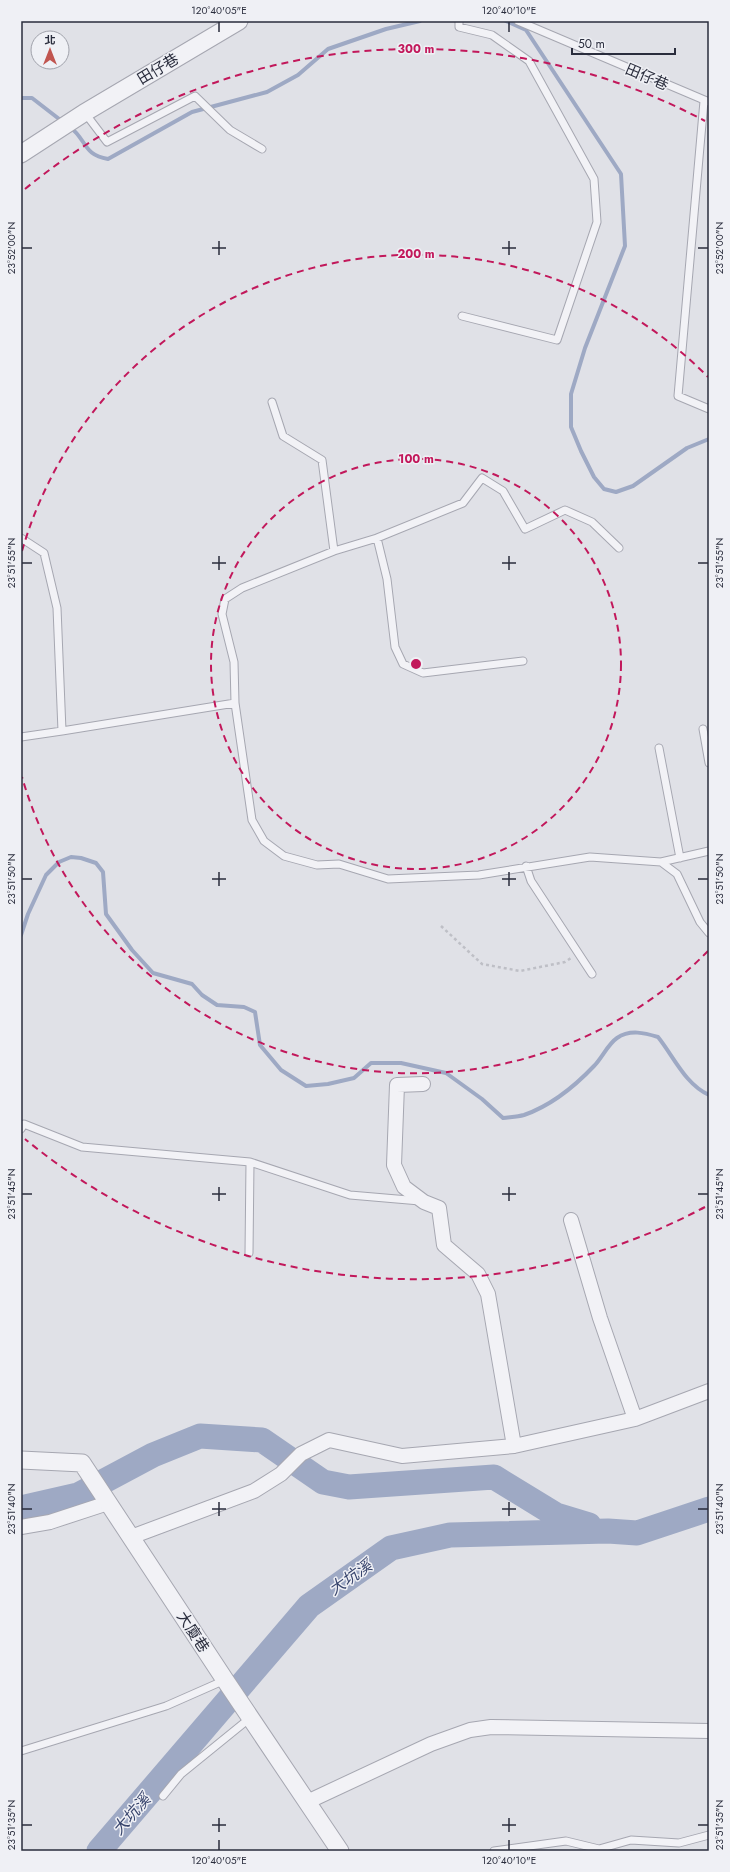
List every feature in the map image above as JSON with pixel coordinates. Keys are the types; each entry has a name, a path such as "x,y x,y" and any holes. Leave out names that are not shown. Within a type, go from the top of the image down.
{"street":[{"name":"田仔巷","path":"21,154 81,115 239,21"},
{"path":"423,1084 398,1085 394,1165 404,1187 424,1202 439,1208 444,1245 478,1274 488,1294 514,1446"},
{"path":"571,1220 600,1318 635,1419"},
{"path":"131,1537 254,1491 281,1474 301,1454 329,1440 402,1456 514,1446 635,1419 709,1391"},
{"name":"大廈巷","path":"21,1460 82,1463 227,1684 340,1851"},
{"path":"21,1527 50,1522 108,1502"},
{"path":"307,1802 431,1744 470,1730 491,1727 709,1731"}],"lane":[{"path":"460,21 459,27 492,35 529,61 594,179 597,222 557,340 462,316"},
{"name":"田仔巷","path":"518,21 707,102"},
{"path":"81,115 107,142 195,96 230,130 262,149"},
{"path":"707,102 678,396 709,409"},
{"path":"272,402 283,436 322,460 334,551"},
{"path":"619,548 592,522 565,510 525,529 503,491 482,478 463,503 377,538 334,551 242,588 225,599 222,614 234,662 235,703 252,820 264,841 284,856 317,865 339,864 388,879 479,874 590,857 661,862 709,851"},
{"path":"21,538 44,553 57,608 62,731"},
{"path":"377,538 387,579 395,647 403,664 423,673 523,661"},
{"path":"21,737 235,703"},
{"path":"703,729 709,763"},
{"path":"658,748 680,858"},
{"path":"661,862 677,874 700,922 709,934"},
{"path":"526,866 531,881 592,974"},
{"path":"21,1129 24,1124 82,1147 250,1162 350,1195 424,1202"},
{"path":"249,1253 250,1162"},
{"path":"21,1751 166,1706 227,1684"},
{"path":"163,1796 181,1774 248,1715"},
{"path":"494,1851 566,1841 599,1849 631,1840 679,1843 709,1835"}],"path":[{"path":"441,926 482,964 520,971 565,962 579,953"}],"waterway":[{"path":"70,127 89,151 100,157 108,159 192,112 267,92 298,75 328,49 386,29 420,21"},
{"path":"506,21 526,30 621,174 625,246 585,348 571,394 571,427 581,451 594,477 604,489 616,492 633,486 687,448 709,439"},
{"path":"21,98 32,98 63,122"},
{"path":"21,935 28,914 46,875 59,862 71,857 81,858 96,863 103,872 106,914 132,950 153,973 192,984 202,995 217,1005 244,1007 255,1012 260,1045 281,1070 306,1086 328,1084 354,1078 371,1063 401,1063 446,1073 482,1099 503,1118 519,1116 534,1111 562,1095 594,1066 617,1038 627,1033 638,1033 658,1037 680,1069 693,1084 709,1095"},
{"path":"21,1508 78,1495 153,1455 200,1436 262,1440 323,1482 349,1487 494,1477 556,1515 589,1525"},
{"name":"大坑溪","path":"99,1851 309,1606 391,1548 450,1535 608,1531 637,1533 709,1509"}]}
